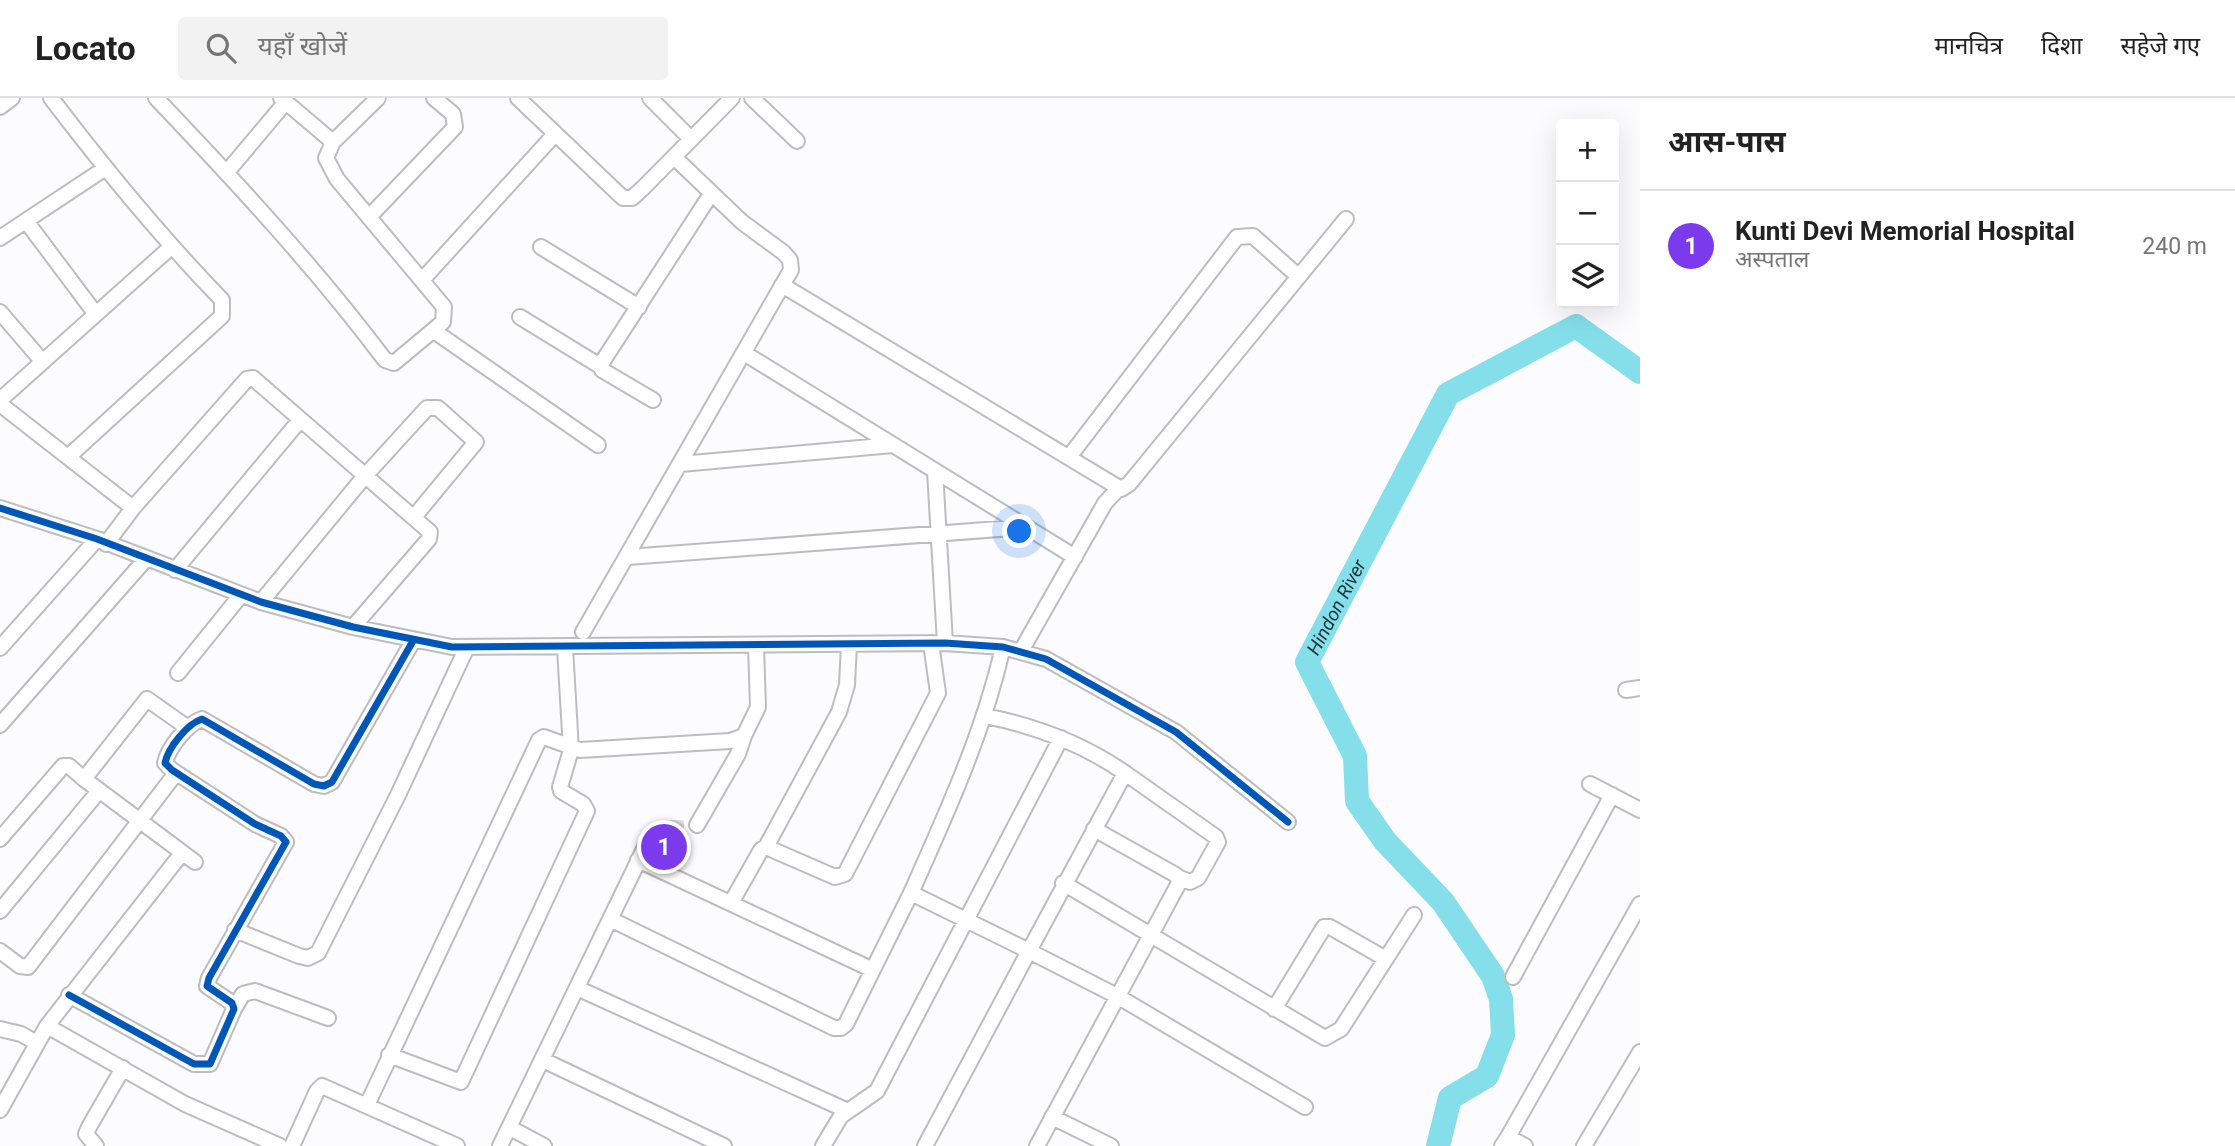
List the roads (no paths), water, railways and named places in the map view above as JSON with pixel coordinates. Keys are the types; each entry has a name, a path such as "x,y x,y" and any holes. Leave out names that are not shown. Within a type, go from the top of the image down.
{"street":[{"path":"0,107 12,98"},
{"path":"51,98 104,169 171,247 222,300 222,316 68,457"},
{"path":"156,98 227,172 319,276 385,360 399,362 434,331 446,314 441,300 369,217 328,165 326,158 333,142 378,98"},
{"path":"369,217 455,127 453,114 434,98"},
{"path":"518,98 623,198 632,198 732,98"},
{"path":"650,98 691,139"},
{"path":"752,98 796,141"},
{"path":"227,172 283,100 333,142"},
{"path":"423,279 555,134"},
{"path":"583,632 791,270 790,260 711,194 674,157"},
{"path":"0,238 104,169"},
{"path":"600,366 711,194"},
{"path":"1021,651 1105,503 1118,489 1129,484 1346,219"},
{"path":"26,221 95,313"},
{"path":"1069,457 1237,237 1254,236 1298,276"},
{"path":"133,508 0,402 42,361 171,247"},
{"path":"541,247 639,307"},
{"path":"782,285 1118,489"},
{"path":"0,312 42,361"},
{"path":"520,317 653,400"},
{"path":"434,331 598,445"},
{"path":"744,353 1075,557"},
{"path":"0,648 133,508 250,378 258,380 430,532 429,539 353,627"},
{"path":"261,602 365,477 427,408 438,408 476,442 414,517"},
{"path":"175,570 300,419"},
{"path":"681,464 893,445"},
{"path":"766,847 835,877 845,874 938,694 939,533 935,471"},
{"path":"1,509 101,542 261,602 413,641 467,647 565,648 938,643 1003,647 1021,651 1058,666 1176,732 1217,762 1288,822"},
{"path":"628,557 1026,527"},
{"path":"0,725 146,559"},
{"path":"178,673 241,595"},
{"path":"234,1009 232,1003 207,986 235,930 286,842 281,836 255,824 176,773 166,763 167,756 193,722 208,720 314,783 324,786 332,782 413,641"},
{"path":"731,903 761,850 766,847 839,712 847,685 849,644"},
{"path":"697,825 738,754 758,707 756,646"},
{"path":"235,930 299,956 308,958 318,953 398,795 467,647"},
{"path":"610,919 834,1028 841,1028 846,1024 911,893 969,763 985,716 1003,647"},
{"path":"389,1055 461,1082 587,811 583,804 561,791 560,787 571,750 565,648"},
{"path":"84,779 147,699 188,728"},
{"path":"985,716 1026,724 1104,759 1216,837 1218,842 1198,878 1190,882 1094,829"},
{"path":"367,1105 539,740 550,739 571,750 730,741 744,736"},
{"path":"823,1146 835,1123 877,1091 1061,738"},
{"path":"0,839 63,766 69,766 98,792 189,858 69,995 47,1026 0,1110"},
{"path":"0,951 20,967 28,967 176,773"},
{"path":"925,1146 1063,883 1125,773"},
{"path":"1590,783 1640,810"},
{"path":"0,911 98,792"},
{"path":"1513,977 1612,795"},
{"path":"500,1146 647,843"},
{"path":"638,860 872,969"},
{"path":"1037,1146 1180,878"},
{"path":"1063,883 1320,1037 1333,1036 1341,1029 1413,915"},
{"path":"911,893 1117,996 1305,1107"},
{"path":"1525,1146 1505,1142 1640,904"},
{"path":"1274,1009 1324,927 1330,927 1386,959"},
{"path":"577,988 848,1111"},
{"path":"69,995 203,1066 210,1064 243,994 255,991 328,1018"},
{"path":"47,1026 185,1104 280,1146"},
{"path":"0,1029 21,1034 37,1043"},
{"path":"1584,1146 1640,1052"},
{"path":"543,1060 724,1146"},
{"path":"96,1146 86,1134 123,1068"},
{"path":"292,1146 317,1091 322,1086 457,1146"},
{"path":"1052,1117 1111,1146"},
{"path":"510,1128 544,1146"}],"waterway":[{"name":"Hindon River","path":"1438,1146 1450,1098 1487,1076 1503,1035 1501,999 1493,976 1443,902 1385,841 1357,801 1355,756 1307,662 1448,394 1576,326 1640,372"}],"place":[{"name":"Kunti Devi Memorial Hospital","path":"664,847"}]}
